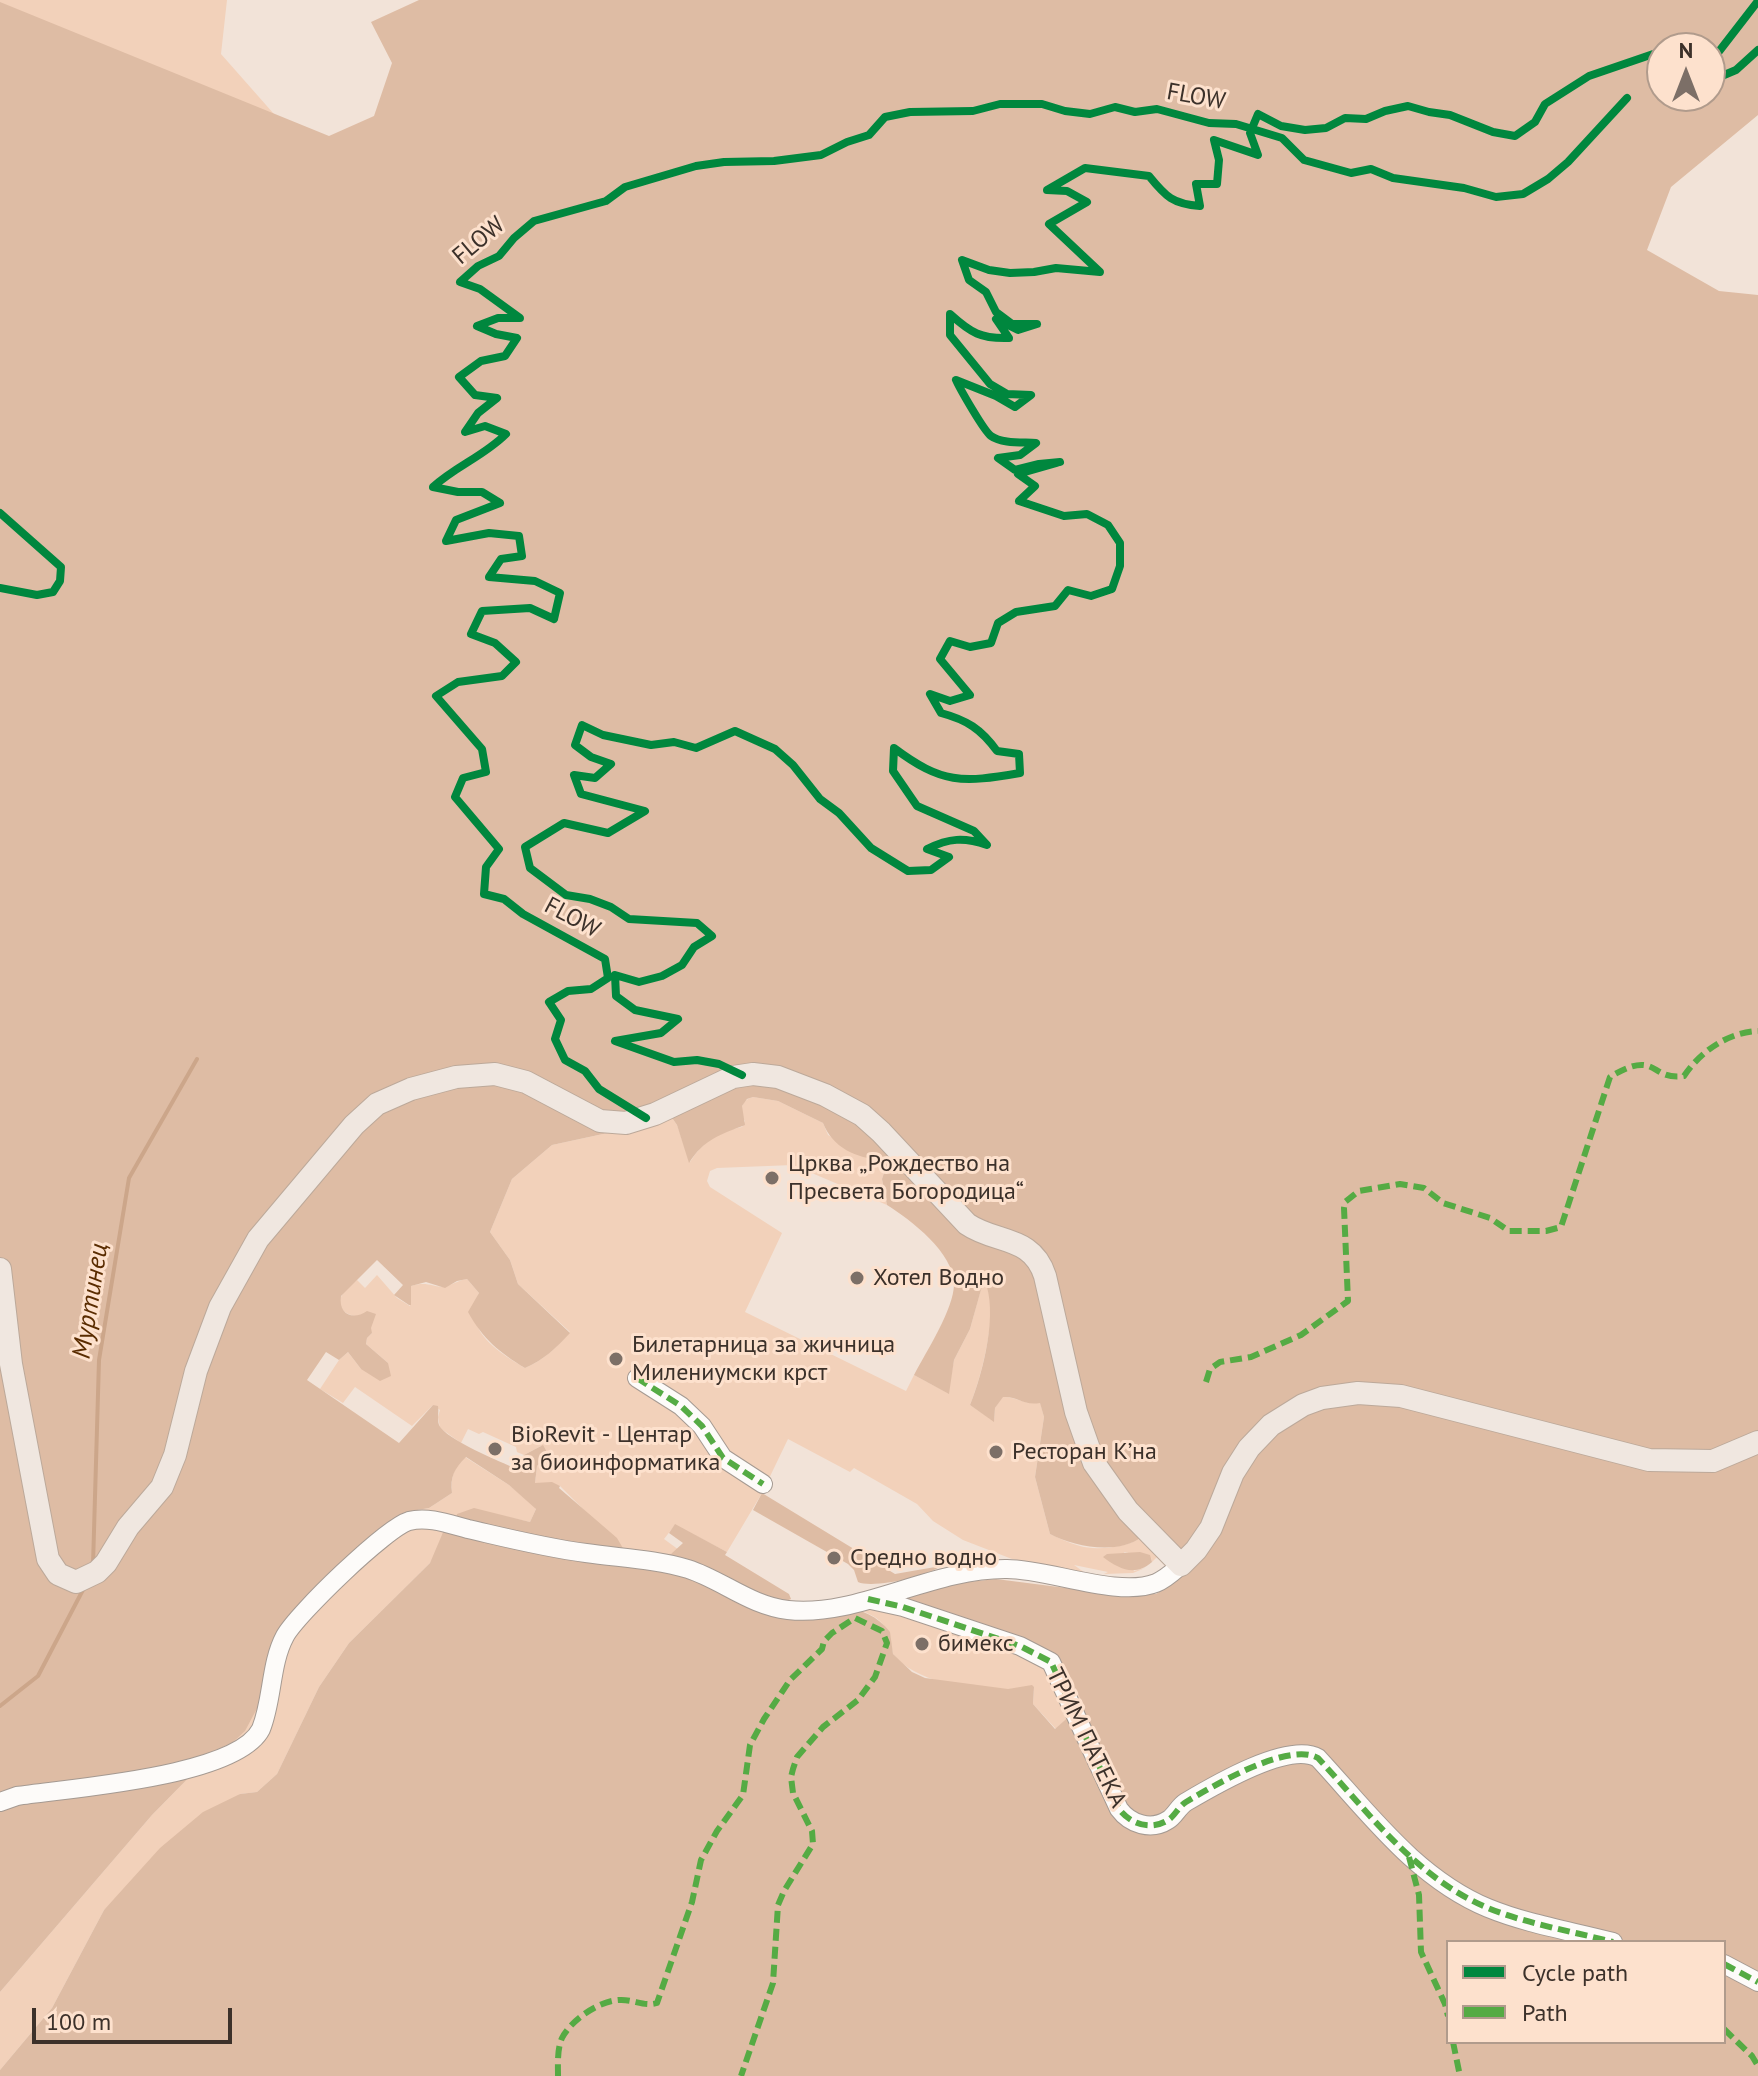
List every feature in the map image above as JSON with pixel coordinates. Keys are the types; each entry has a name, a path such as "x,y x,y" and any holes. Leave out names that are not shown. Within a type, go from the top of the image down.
{"main road":[{"path":"0,1269 11,1364 48,1559 58,1574 76,1582 97,1572 106,1563 135,1516 162,1487 175,1455 196,1371 220,1307 258,1239 354,1125 377,1104 411,1089 456,1077 495,1074 526,1082 600,1121 626,1123 655,1114 733,1077 753,1074 778,1077 825,1095 862,1115 967,1224 989,1235 1017,1243 1037,1259 1045,1276 1076,1412 1094,1463 1128,1511 1181,1565 1211,1528 1233,1473 1249,1448 1271,1425 1303,1405 1322,1398 1358,1393 1401,1396 1649,1460 1713,1461 1758,1442"}],"street":[{"path":"637,1378 681,1406 702,1426 723,1458 763,1484"},
{"path":"0,1802 17,1796 141,1780 207,1763 245,1748 257,1737 266,1717 279,1651 292,1624 384,1537 410,1521 442,1522 546,1546 673,1565 706,1576 765,1605 782,1609 820,1610 937,1578 987,1570 1029,1571 1108,1585 1135,1586 1158,1582 1181,1565"},
{"name":"ТРИМ ПАТЕКА","path":"868,1599 903,1607 1020,1646 1051,1662 1119,1809 1133,1822 1151,1825 1166,1822 1183,1804 1231,1778 1284,1755 1311,1754 1409,1857 1474,1901 1520,1918 1605,1940"},
{"path":"1726,1965 1758,1982"}],"shaded area":[{"path":"0,0 227,0 221,54 296,139 0,25"},
{"path":"419,0 1758,0 1758,115 1671,187 1647,250 1719,291 1758,295 1758,2076 0,2076 0,2070 52,2008 104,1910 160,1848 203,1812 240,1794 257,1792 277,1774 319,1687 349,1643 430,1563 444,1530 457,1514 474,1508 530,1522 536,1509 509,1485 466,1457 454,1474 452,1493 429,1508 406,1512 391,1520 291,1614 262,1699 245,1731 232,1743 216,1750 152,1815 0,1992 0,2 329,136 374,116 392,63 371,22","holes":["747,1099 778,1101 823,1123 827,1132 846,1150 882,1160 886,1167 882,1179 887,1205 930,1238 947,1261 952,1272 953,1294 914,1375 949,1394 954,1360 970,1329 984,1279 990,1324 984,1360 970,1405 994,1422 995,1408 1003,1397 1040,1403 1044,1417 1035,1477 1050,1534 1096,1547 1121,1546 1142,1537 1181,1565 1167,1587 1156,1594 1113,1594 996,1579 939,1585 901,1596 1056,1659 1083,1704 1055,1729 1033,1704 1032,1685 1008,1689 925,1678 912,1672 893,1654 890,1632 868,1614 842,1606 784,1602 791,1599 789,1594 725,1555 727,1552 675,1524 669,1533 683,1543 671,1554 624,1550 617,1538 560,1486 552,1482 535,1483 537,1466 548,1454 543,1445 524,1455 517,1469 474,1450 443,1431 439,1425 438,1406 433,1405 399,1443 307,1380 326,1352 339,1360 348,1352 361,1369 380,1381 391,1376 388,1363 366,1344 376,1314 367,1311 348,1314 341,1302 341,1296 377,1260 403,1285 394,1295 409,1305 411,1286 426,1282 445,1288 467,1279 479,1293 468,1312 486,1337 525,1368 538,1361 570,1333 518,1284 510,1260 490,1232 512,1179 552,1145 626,1129 668,1112 677,1125 689,1163 707,1143 745,1125 742,1106"]},
{"path":"753,1097 778,1101 823,1123 828,1135 873,1159 882,1160 886,1167 882,1179 887,1205 793,1165 717,1168 710,1171 707,1181 710,1187 782,1233 745,1312 906,1391 914,1375 948,1393 954,1360 970,1329 984,1278 991,1296 990,1322 979,1380 970,1405 994,1421 995,1408 1002,1397 1029,1403 1040,1402 1044,1417 1035,1477 1050,1534 1087,1547 1121,1546 1142,1537 1169,1545 1152,1562 1151,1558 1124,1552 1134,1571 1145,1568 1133,1573 1104,1574 1108,1572 1074,1565 1085,1573 1077,1573 1012,1559 963,1540 933,1521 917,1504 854,1468 850,1472 788,1439 762,1493 727,1552 675,1525 664,1539 679,1550 671,1554 624,1550 560,1486 535,1483 537,1466 548,1454 541,1446 524,1455 517,1452 516,1447 483,1432 479,1434 468,1429 461,1443 440,1428 440,1410 433,1405 412,1426 355,1387 343,1403 320,1389 348,1352 361,1369 388,1363 366,1344 372,1333 360,1316 347,1313 340,1304 343,1293 357,1280 365,1288 377,1275 397,1298 410,1306 411,1286 442,1287 467,1279 479,1293 475,1318 485,1338 525,1368 538,1361 570,1332 518,1284 510,1260 490,1232 512,1179 552,1145 626,1129 668,1112 677,1125 690,1162 712,1138 742,1127 745,1121 742,1107 745,1101"},
{"path":"465,1457 534,1505 536,1509 530,1522 494,1514 457,1519 430,1563 349,1643 319,1687 277,1774 257,1792 240,1794 104,1910 52,2008 0,2070 0,1992 152,1815 216,1750 232,1743 291,1614 391,1520 406,1512 429,1508 452,1493 454,1473"},
{"path":"762,1493 895,1574 941,1566 925,1574 900,1580 875,1584 858,1582 848,1564 753,1510"},
{"path":"1140,1552 1150,1555 1152,1562 1133,1570 1121,1568 1103,1557 1107,1554"},
{"path":"901,1596 1056,1659 1083,1704 1056,1729 1033,1704 1034,1687 995,1689 963,1686 931,1679 916,1672 893,1654 889,1635 882,1623 852,1607"}],"waterway":[{"name":"Муртинец","path":"93,1565 99,1360 129,1178 197,1059"},
{"path":"0,1706 38,1676 85,1586"}],"marked path":[{"path":"1206,1382 1210,1369 1220,1362 1251,1357 1301,1335 1348,1301 1344,1208 1345,1202 1359,1191 1400,1184 1424,1188 1443,1203 1490,1218 1509,1231 1546,1231 1561,1227 1610,1077 1637,1065 1645,1065 1664,1074 1684,1076 1698,1059 1716,1045 1736,1035 1758,1031"},
{"path":"637,1378 681,1406 702,1426 723,1458 763,1484"},
{"path":"868,1599 903,1607 1020,1646 1051,1662 1119,1809 1135,1822 1148,1825 1161,1823 1186,1802 1232,1777 1271,1760 1305,1754 1318,1758 1375,1822 1416,1862 1462,1895 1518,1919 1605,1940"},
{"path":"558,2076 562,2038 586,2013 611,2001 657,2003 692,1902 701,1860 743,1795 750,1745 790,1680 822,1649 824,1641 832,1633 855,1618 882,1631 887,1643 875,1677 858,1700 823,1727 797,1757 791,1777 793,1793 812,1831 813,1844 778,1905 773,1983 741,2076"},
{"path":"1409,1857 1419,1895 1421,1952 1446,2008"},
{"path":"1726,1965 1758,1982"},
{"path":"1726,2031 1758,2066"},
{"path":"1453,2044 1460,2076"}],"cycle path":[{"path":"1758,1 1717,54 1717,78 1736,70 1758,50"},
{"name":"FLOW","path":"742,1075 719,1064 697,1060 674,1062 615,1041 661,1033 678,1019 635,1010 616,996 615,975 639,982 662,976 682,965 694,947 712,936 697,923 629,919 611,907 566,895 530,868 525,847 564,823 608,833 645,811 581,794 574,775 595,778 611,764 591,757 575,745 582,725 603,735 651,745 674,742 696,748 735,731 775,749 793,765 820,799 839,813 871,848 908,871 931,870 949,857 927,849 942,843 964,840 987,845 974,831 917,806 893,771 894,748 926,768 953,778 1020,773 1019,754 997,751 973,726 941,713 930,694 950,701 970,695 940,659 950,641 970,647 991,643 998,623 1016,612 1055,606 1068,590 1091,596 1112,589 1120,566 1120,543 1108,525 1087,514 1064,516 1019,501 1035,486 1018,474 1060,462 1015,470 998,458 1020,455 1036,443 1007,441 991,436 956,380 1015,407 1031,395 1007,394 990,384 950,335 950,314 971,330 991,337 1009,338 996,319 1018,330 1037,324 1012,324 996,312 986,292 969,280 962,260 989,270 1010,273 1056,268 1100,272 1049,224 1087,202 1067,191 1047,190 1085,168 1149,176 1171,198 1200,206 1196,184 1217,184 1219,160 1214,140 1258,155 1250,133 1258,114 1281,126 1305,130 1326,128 1345,118 1366,119 1408,106 1450,115 1493,132 1515,136 1535,122 1545,104 1589,76 1646,56"},
{"name":"FLOW","path":"646,1118 599,1089 585,1071 565,1060 555,1039 561,1020 549,1002 568,991 591,989 608,978 605,959 523,914 504,899 484,894 486,867 499,849 455,797 463,778 486,772 482,749 436,696 458,682 502,676 516,662 495,643 471,634 482,611 530,608 554,619 560,593 535,581 489,577 501,559 522,556 519,536 489,533 446,541 456,520 500,503 482,492 458,492 433,487 506,434 485,426 465,432 478,413 497,398 475,395 459,377 481,361 505,356 517,338 477,326 498,318 520,318 480,289 460,282 478,266 499,256 534,221 606,201 625,187 696,166 821,155 869,135 885,117 910,112 973,111 1000,104 1042,104 1090,114 1115,107 1135,112 1157,109 1209,123 1236,124 1282,138 1304,160 1351,173 1371,169 1393,178 1464,188 1496,197 1523,194 1548,179 1568,162 1627,98"},
{"path":"0,513 61,567 60,581 53,592 37,595 0,588"}],"place":[{"name":"Црква „Рождество на Пресвета Богородица“","path":"772,1178"},
{"name":"Хотел Водно","path":"857,1278"},
{"name":"Билетарница за жичница Милениумски крст","path":"616,1359"},
{"name":"BioRevit - Центар за биоинформатика","path":"495,1449"},
{"name":"Ресторан К’на","path":"996,1452"},
{"name":"Средно водно","path":"834,1558"},
{"name":"бимекс","path":"922,1644"}]}
